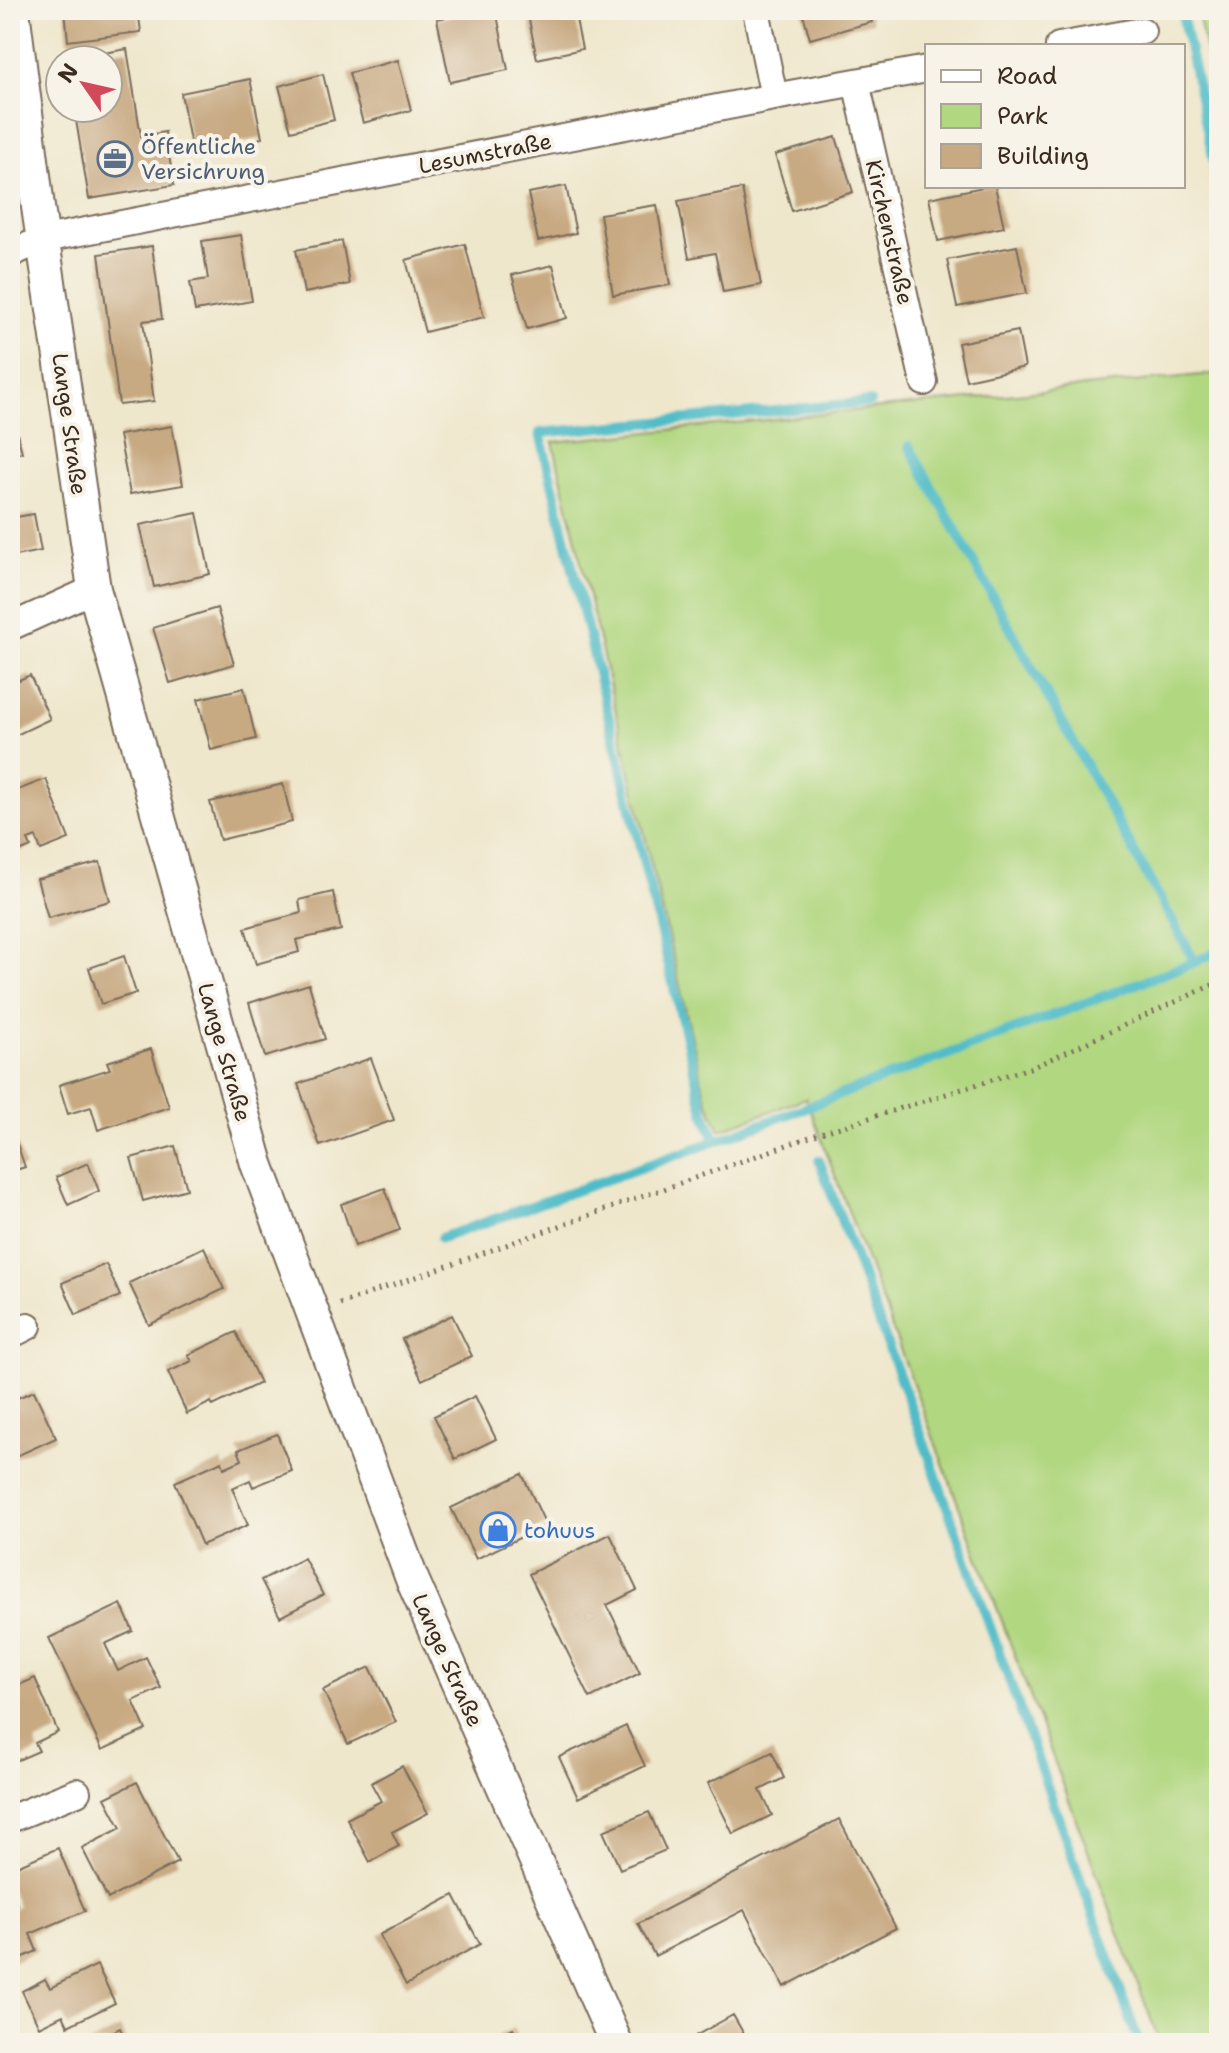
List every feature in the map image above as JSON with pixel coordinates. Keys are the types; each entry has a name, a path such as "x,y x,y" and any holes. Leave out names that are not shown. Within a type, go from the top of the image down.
{"street":[{"name":"Lange Straße","path":"13,10 94,589 257,1164 412,1579 616,2043"},
{"path":"756,10 774,97"},
{"path":"1070,44 1142,31"},
{"name":"Lesumstraße","path":"10,254 43,239 925,69"},
{"name":"Kirchenstraße","path":"856,82 924,382"},
{"path":"10,627 94,589"},
{"path":"10,1819 77,1792"}],"path":[{"path":"329,1308 821,1133 1033,1067 1219,982"}],"green space":[{"path":"1197,10 1219,10 1219,109"},
{"path":"1219,373 1219,2043 1160,2043 806,1098 720,1130 706,1098 553,442"}],"building":[{"path":"65,10 138,10 141,32 68,41"},
{"path":"478,10 496,10 508,70 450,82 437,19"},
{"path":"527,10 574,10 582,49 537,59"},
{"path":"802,10 869,10 872,22 810,39"},
{"path":"127,49 141,136 165,132 174,185 89,199 77,124 124,124 124,50"},
{"path":"398,60 411,110 363,123 349,73"},
{"path":"323,74 334,120 291,131 279,86"},
{"path":"250,79 262,138 192,152 181,93"},
{"path":"836,137 853,192 792,211 775,155"},
{"path":"566,186 576,233 538,241 528,193"},
{"path":"978,188 995,188 1004,227 938,241 929,198"},
{"path":"742,189 761,285 723,292 715,253 689,258 678,201"},
{"path":"657,205 670,285 613,295 600,214"},
{"path":"241,235 252,301 195,311 190,282 208,279 202,241"},
{"path":"342,241 350,284 304,293 296,250"},
{"path":"465,244 484,317 425,332 406,260"},
{"path":"152,246 162,319 143,321 154,401 119,405 99,254"},
{"path":"1017,246 1027,293 957,307 947,260"},
{"path":"553,265 567,318 527,329 512,275"},
{"path":"1018,331 1025,367 966,380 958,343"},
{"path":"10,407 22,452 10,455"},
{"path":"172,426 183,485 130,494 119,435"},
{"path":"197,513 210,574 154,587 140,525"},
{"path":"34,514 41,551 10,557 10,518"},
{"path":"217,608 234,664 170,683 153,628"},
{"path":"30,675 50,719 10,738 10,684"},
{"path":"244,688 256,739 211,750 198,699"},
{"path":"46,779 69,839 41,850 36,837 28,840 31,847 10,856 10,793"},
{"path":"283,784 292,822 220,840 210,802"},
{"path":"100,862 110,901 48,918 37,879"},
{"path":"333,892 341,930 296,940 299,952 256,964 245,928 301,913 299,900"},
{"path":"124,956 136,993 101,1004 89,968"},
{"path":"309,984 325,1039 265,1057 249,1003"},
{"path":"151,1049 169,1107 98,1130 91,1107 68,1114 59,1085 110,1069 107,1062"},
{"path":"371,1058 394,1120 320,1146 298,1084"},
{"path":"10,1123 25,1167 10,1172"},
{"path":"175,1146 187,1189 143,1201 131,1158"},
{"path":"88,1163 99,1191 68,1205 56,1177"},
{"path":"385,1188 400,1230 355,1246 341,1204"},
{"path":"204,1247 224,1289 149,1325 129,1283"},
{"path":"106,1264 120,1296 76,1315 62,1283"},
{"path":"452,1315 472,1356 422,1380 402,1339"},
{"path":"236,1332 260,1383 213,1406 211,1402 187,1414 168,1372 192,1361 188,1355"},
{"path":"34,1391 56,1438 10,1459 10,1401"},
{"path":"475,1396 496,1439 455,1459 434,1416"},
{"path":"277,1434 292,1471 253,1487 250,1480 232,1488 248,1525 202,1545 175,1482 222,1461 224,1468 242,1460 238,1450"},
{"path":"522,1474 546,1525 476,1559 451,1508"},
{"path":"610,1534 637,1590 607,1605 640,1673 590,1698 529,1574"},
{"path":"304,1558 323,1595 280,1617 261,1580"},
{"path":"121,1604 133,1631 105,1644 118,1671 146,1657 161,1688 133,1701 146,1730 102,1750 49,1638"},
{"path":"370,1667 396,1722 348,1744 323,1690"},
{"path":"35,1678 58,1732 35,1743 39,1751 11,1763 10,1689"},
{"path":"626,1726 645,1766 578,1798 559,1757"},
{"path":"772,1752 784,1778 760,1790 772,1815 733,1834 708,1783"},
{"path":"402,1766 428,1813 392,1832 399,1846 370,1862 347,1819 381,1801 371,1783"},
{"path":"137,1782 178,1862 108,1899 82,1848 121,1828 105,1798"},
{"path":"649,1812 666,1850 620,1869 603,1831"},
{"path":"839,1819 896,1928 784,1987 744,1910 655,1956 638,1924"},
{"path":"58,1848 85,1911 30,1934 37,1951 10,1963 10,1914 18,1906 10,1888 10,1869"},
{"path":"454,1895 480,1944 406,1985 379,1935"},
{"path":"97,1965 115,2003 68,2026 63,2015 39,2027 22,1991 45,1979 50,1988"},
{"path":"733,2015 749,2043 692,2043 690,2039"},
{"path":"120,2028 127,2043 89,2043"},
{"path":"513,2028 520,2043 484,2043"}],"waterway":[{"path":"1181,10 1219,184"},
{"path":"716,1141 704,1112 540,433 870,402"},
{"path":"909,446 1195,962"},
{"path":"441,1238 716,1141 1195,962 1219,950"},
{"path":"819,1160 929,1456 1139,2043"}],"place":[{"name":"Öffentliche Versichrung","path":"115,159"},
{"name":"tohuus","path":"498,1530"}]}
